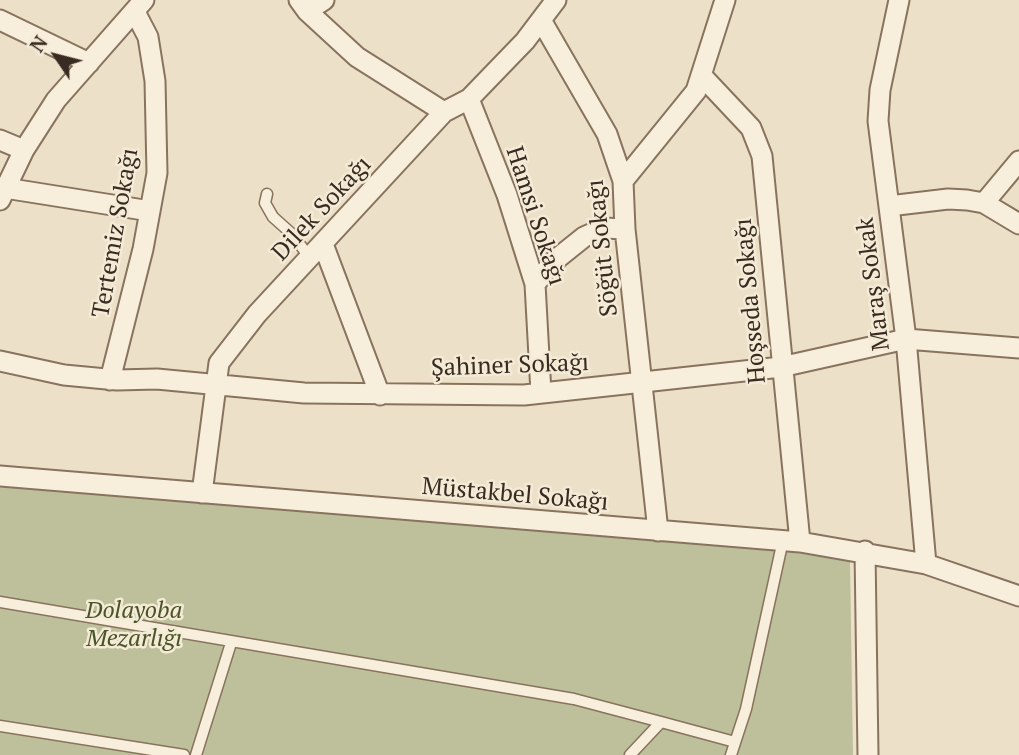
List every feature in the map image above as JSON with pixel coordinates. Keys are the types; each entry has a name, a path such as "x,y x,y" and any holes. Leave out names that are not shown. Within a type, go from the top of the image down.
{"street":[{"path":"303,6 324,0"},
{"name":"Dilek Sokağı","path":"202,493 219,363 257,314 444,112 469,99 556,0"},
{"path":"623,181 667,130 703,77 725,0"},
{"name":"Maraş Sokak","path":"899,0 880,90 878,121 906,339 926,564"},
{"path":"140,6 56,100 24,150 3,194 150,212"},
{"name":"Tertemiz Sokağı","path":"110,380 157,173 155,81 140,6"},
{"path":"303,6 358,57 444,112"},
{"path":"0,20 89,63"},
{"name":"Söğüt Sokağı","path":"541,20 607,134 623,181 625,229 658,531"},
{"name":"Hoşseda Sokağı","path":"703,77 751,128 762,156 781,367 792,541"},
{"name":"Hamsi Sokağı","path":"469,99 507,195 535,284 541,393"},
{"path":"0,140 24,150"},
{"path":"984,203 1019,161"},
{"path":"889,206 948,199 984,203 1019,224"},
{"path":"535,284 554,261 584,237 604,228 625,229"},
{"path":"316,251 380,394"},
{"name":"Şahiner Sokağı","path":"0,361 64,375 110,380 157,379 304,393 541,393 781,367 906,339 1019,348"},
{"name":"Müstakbel Sokağı","path":"0,476 792,541 865,551 926,564 1019,596"},
{"path":"865,551 868,755"}],"lane":[{"path":"267,194 265,203 273,216 316,251"},
{"path":"731,755 792,541"},
{"path":"0,602 574,699 735,743"},
{"path":"196,755 231,643"},
{"path":"630,755 661,722"},
{"path":"0,726 184,755"}],"green space":[{"name":"Dolayoba Mezarlığı","path":"0,484 730,544 850,560 853,755 0,755"}]}
